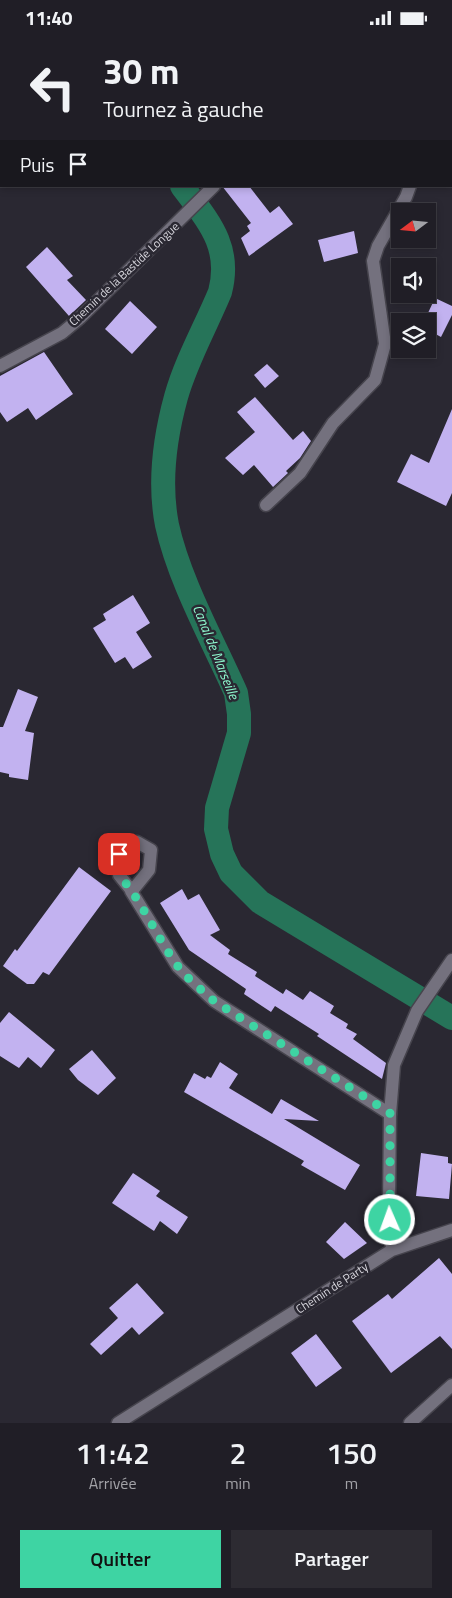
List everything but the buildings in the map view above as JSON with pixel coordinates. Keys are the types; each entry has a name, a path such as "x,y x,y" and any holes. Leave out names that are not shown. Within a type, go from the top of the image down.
{"street":[{"path":"266,505 300,473 333,423 375,380 385,344 373,261 378,246 406,197 410,187"},
{"name":"Chemin de la Bastide Longue","path":"0,366 62,333 80,318 182,220 211,189"},
{"path":"132,891 178,967 214,1001 390,1113"},
{"path":"392,1250 389,1205 390,1113 394,1065 417,1011 439,976 452,960"},
{"name":"Chemin de Party","path":"118,1423 392,1250 452,1230"},
{"path":"410,1423 452,1385"}],"waterway":[{"name":"Canal de Marseille","path":"183,187 201,211 215,235 223,261 223,276 220,292 191,357 176,397 166,444 163,493 172,546 197,610 236,693 239,733 217,808 216,829 222,854 231,873 260,902 452,1018"}],"route":[{"path":"119,854 119,875 132,891 178,967 214,1001 390,1113 390,1220"}]}
